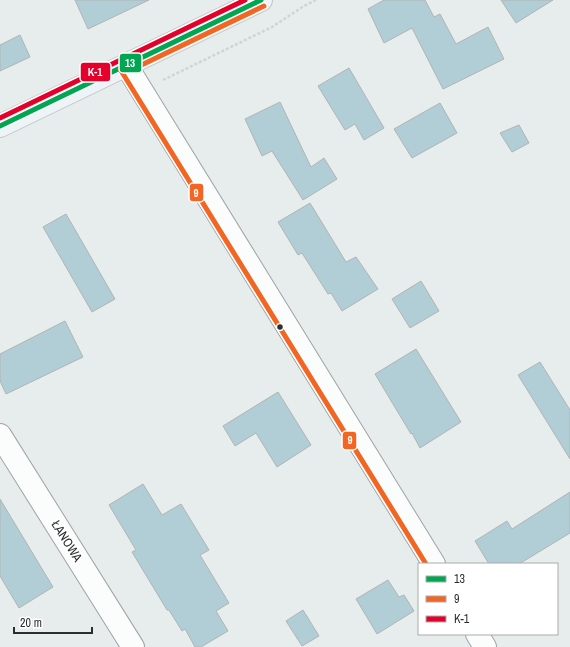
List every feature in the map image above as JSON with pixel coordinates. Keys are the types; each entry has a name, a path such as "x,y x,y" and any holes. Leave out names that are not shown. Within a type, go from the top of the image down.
{"main road":[{"path":"0,126 126,64 262,0"}],"street":[{"path":"126,64 433,563"},
{"name":"ŁANOWA","path":"0,435 133,647"},
{"path":"478,635 485,647"}],"building":[{"path":"75,0 149,0 88,29"},
{"path":"384,0 425,0 434,17 440,14 456,44 488,27 504,59 443,89 412,28 384,43 368,9"},
{"path":"501,0 553,0 516,23"},
{"path":"20,35 30,57 0,71 0,45"},
{"path":"349,68 384,128 364,140 355,124 345,130 318,86"},
{"path":"280,102 311,167 324,158 337,179 303,200 272,151 262,156 245,119"},
{"path":"440,103 457,133 412,158 394,129"},
{"path":"519,125 529,143 512,152 500,133"},
{"path":"310,203 346,262 356,257 378,289 342,311 331,293 328,294 302,253 298,255 278,222"},
{"path":"66,214 115,299 92,312 43,227"},
{"path":"421,281 439,311 410,328 392,299"},
{"path":"65,321 83,357 6,394 0,381 0,354"},
{"path":"416,349 461,422 420,448 375,374"},
{"path":"540,362 570,410 570,459 518,375"},
{"path":"278,392 311,445 277,467 256,433 235,446 223,426"},
{"path":"143,484 162,515 181,504 209,550 200,555 229,603 216,611 228,631 201,647 195,647 185,629 182,631 169,610 167,610 132,552 136,550 109,505"},
{"path":"570,492 570,533 521,563 488,563 475,541 507,521 512,529"},
{"path":"0,499 53,587 19,608 0,576"},
{"path":"388,580 399,597 404,595 414,611 377,634 356,599"},
{"path":"303,610 319,636 302,646 286,621"}],"transit line":[{"name":"K-1","path":"0,118 245,0"},
{"name":"13","path":"0,126 261,0"},
{"name":"9","path":"129,71 264,6"},
{"name":"9","path":"120,69 425,563"}]}
